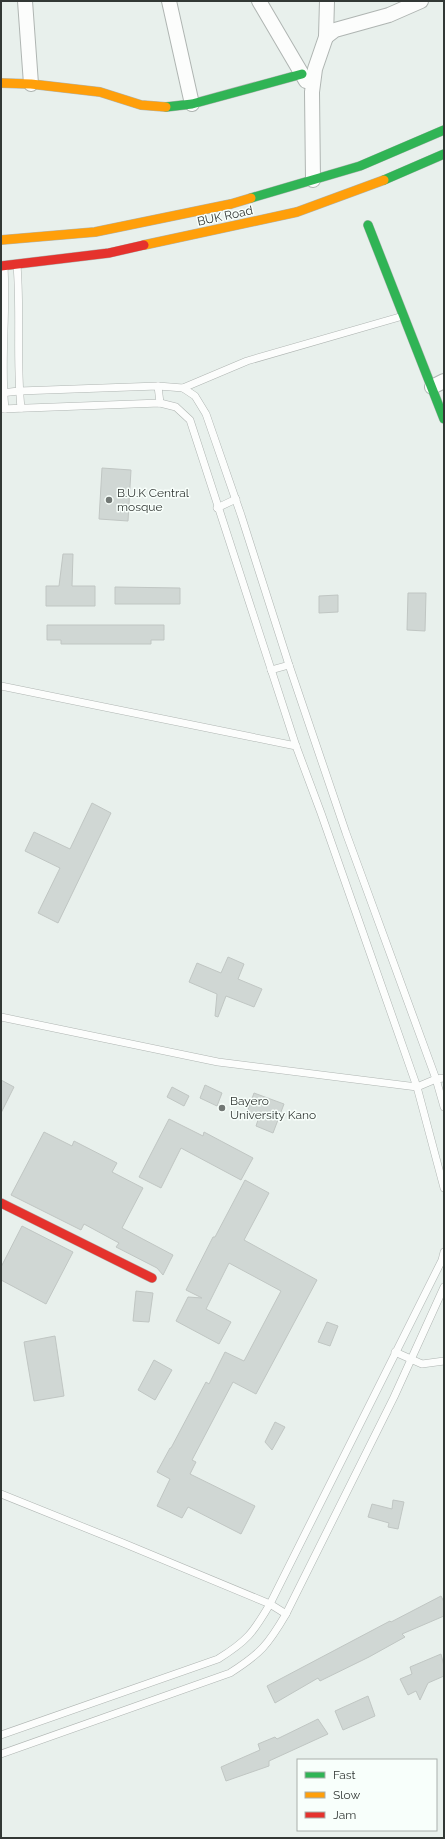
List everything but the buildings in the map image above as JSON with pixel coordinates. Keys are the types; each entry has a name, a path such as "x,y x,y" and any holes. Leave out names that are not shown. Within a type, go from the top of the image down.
{"main road":[{"path":"1,83 31,84 100,92 141,105 171,106 192,104 302,74"},
{"name":"BUK Road","path":"1,240 95,232 231,204 360,166 444,130"},
{"name":"BUK Road","path":"2,266 109,253 297,212 363,188 444,154"},
{"path":"368,225 402,316 438,384 444,419"},
{"path":"1,1203 152,1278"}],"street":[{"path":"25,1 31,84"},
{"path":"169,1 192,104"},
{"path":"259,1 312,92"},
{"path":"313,180 312,92 319,52 326,37 327,1"},
{"path":"326,37 335,30 389,15 421,1"}],"lane":[{"path":"17,265 20,297 19,391 21,408"},
{"path":"2,266 6,297 2,393 3,409 160,403 176,407 190,420 217,508 296,746 417,1087 444,1188"},
{"path":"2,393 19,391 158,386 183,388 247,361 402,316"},
{"path":"158,386 160,403"},
{"path":"183,388 195,396 206,414 236,499 289,665 346,833 440,1079 444,1107"},
{"path":"217,508 236,499"},
{"path":"271,670 289,665"},
{"path":"1,686 296,746"},
{"path":"1,1017 218,1062 417,1087 440,1079"},
{"path":"1,1735 218,1659 238,1647 252,1632 270,1604 442,1260 444,1252"},
{"path":"1,1754 230,1674 256,1656 272,1638 286,1614 411,1360 444,1287"},
{"path":"396,1352 422,1364 444,1361"},
{"path":"1,1494 270,1604 286,1614"}],"traffic: fast":[{"path":"166,107 192,104 302,74"},
{"path":"251,198 360,166 444,130"},
{"path":"384,180 444,154"},
{"path":"368,225 444,419"}],"traffic: slow":[{"path":"1,83 31,84 100,92 141,105 166,107"},
{"path":"144,245 297,212 384,180"},
{"path":"1,240 95,232 231,204 251,198"}],"traffic: jam":[{"path":"1,266 109,253 144,245"},
{"path":"1,1203 152,1278"}],"place":[{"name":"B.U.K Central mosque","path":"109,500"},
{"name":"Bayero University Kano","path":"222,1108"}]}
